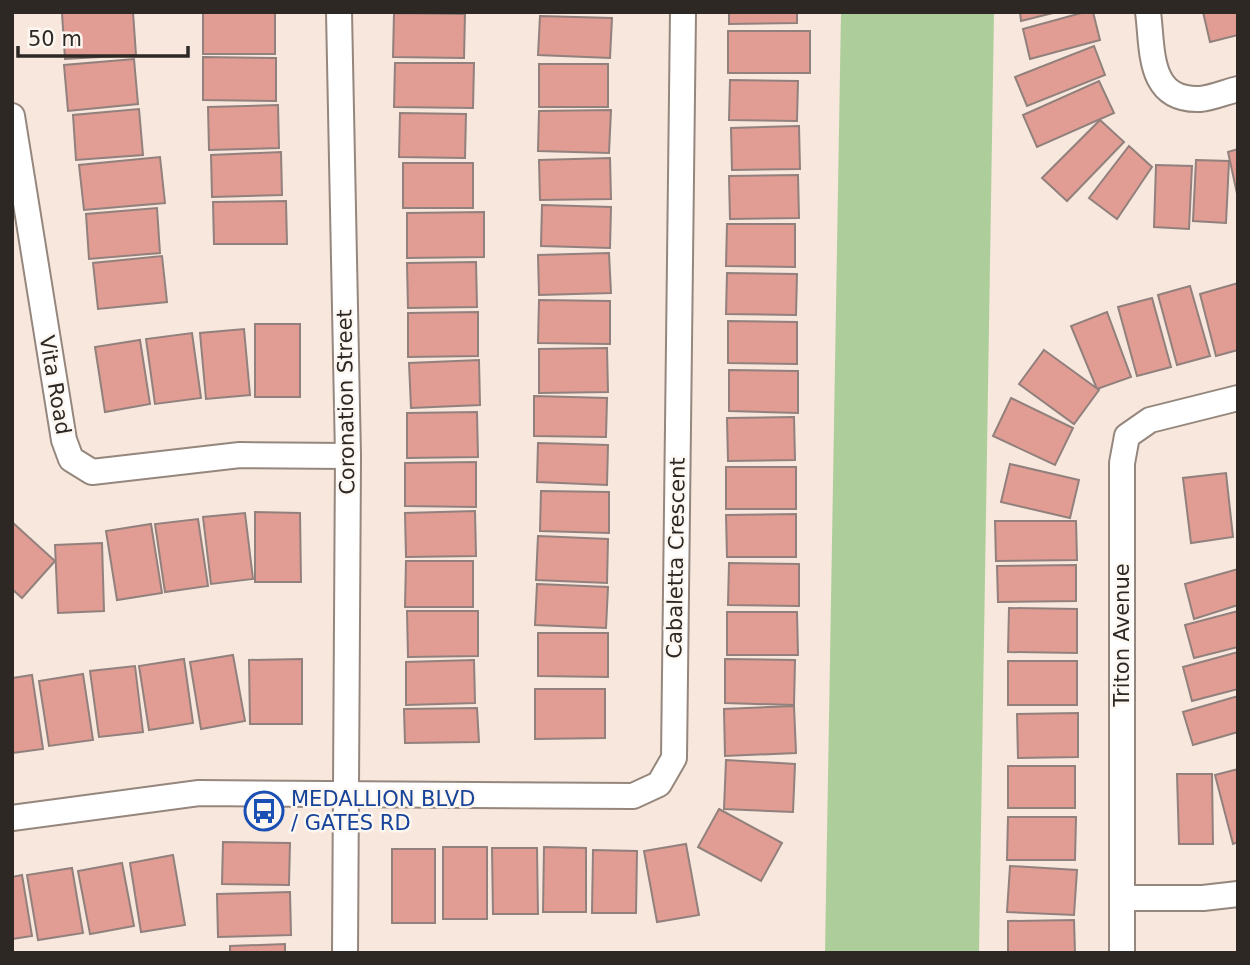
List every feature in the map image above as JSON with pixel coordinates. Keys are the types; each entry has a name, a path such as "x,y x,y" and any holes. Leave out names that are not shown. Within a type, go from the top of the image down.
{"street":[{"name":"Coronation Street","path":"339,12 348,456 345,953"},
{"name":"Cabaletta Crescent","path":"12,818 200,793 633,796 659,784 674,758 683,12"},
{"path":"1148,12 1151,56 1160,83 1173,94 1200,99 1238,89"},
{"name":"Vita Road","path":"12,116 41,311 64,440 71,459 92,472 240,455 348,456"},
{"name":"Triton Avenue","path":"1122,953 1122,463 1127,436 1150,421 1238,398"},
{"path":"1122,898 1203,898 1238,894"}],"green space":[{"path":"841,12 994,12 979,953 825,953"}],"building":[{"path":"133,12 136,55 65,59 62,13"},
{"path":"203,12 275,12 275,54 203,54"},
{"path":"729,12 797,12 797,23 729,24"},
{"path":"1020,12 1057,12 1021,21"},
{"path":"1093,12 1100,40 1030,59 1023,29"},
{"path":"1203,12 1238,12 1238,35 1210,42"},
{"path":"394,13 465,14 464,58 393,57"},
{"path":"540,16 612,18 610,58 538,55"},
{"path":"728,31 810,31 810,73 728,73"},
{"path":"1094,46 1105,75 1027,106 1015,77"},
{"path":"203,57 276,58 276,101 203,100"},
{"path":"134,59 138,104 68,111 64,65"},
{"path":"395,63 474,63 473,108 394,107"},
{"path":"539,64 608,64 608,107 539,107"},
{"path":"730,80 798,81 797,121 729,120"},
{"path":"1099,81 1114,113 1037,147 1023,115"},
{"path":"278,105 279,148 209,150 208,107"},
{"path":"139,109 143,155 76,160 73,115"},
{"path":"611,110 609,153 538,151 539,111"},
{"path":"400,113 466,114 465,158 399,157"},
{"path":"1100,120 1124,142 1067,201 1042,178"},
{"path":"799,126 800,169 732,170 731,128"},
{"path":"1129,146 1152,167 1117,219 1089,198"},
{"path":"1238,149 1238,198 1228,152"},
{"path":"281,152 282,195 212,197 211,155"},
{"path":"160,157 165,203 84,210 79,165"},
{"path":"610,158 611,199 540,200 539,160"},
{"path":"1196,160 1229,161 1226,223 1193,221"},
{"path":"403,163 473,163 473,208 403,208"},
{"path":"1156,165 1192,166 1189,229 1154,227"},
{"path":"798,175 799,218 730,219 729,176"},
{"path":"286,201 287,244 214,244 213,202"},
{"path":"542,205 611,207 610,248 541,246"},
{"path":"157,208 160,253 89,259 86,214"},
{"path":"484,212 484,257 407,258 407,213"},
{"path":"727,224 795,224 795,267 726,266"},
{"path":"609,253 611,293 539,295 538,255"},
{"path":"162,256 167,302 98,309 93,263"},
{"path":"476,262 477,307 408,308 407,263"},
{"path":"727,273 797,274 796,315 726,314"},
{"path":"1238,283 1238,350 1216,356 1200,294"},
{"path":"1190,286 1210,356 1177,365 1158,295"},
{"path":"1152,298 1171,367 1137,376 1118,307"},
{"path":"539,300 610,301 610,344 538,343"},
{"path":"478,312 478,356 408,357 408,313"},
{"path":"1107,312 1131,377 1097,389 1071,326"},
{"path":"728,321 797,322 797,364 728,363"},
{"path":"255,324 300,324 300,397 255,397"},
{"path":"244,329 250,395 206,399 200,333"},
{"path":"192,333 201,398 155,404 146,339"},
{"path":"140,340 150,404 105,412 95,347"},
{"path":"607,348 608,392 539,393 539,349"},
{"path":"1044,350 1099,390 1074,424 1019,384"},
{"path":"479,360 480,405 411,408 409,363"},
{"path":"729,370 798,371 798,413 729,411"},
{"path":"534,396 607,398 606,437 534,436"},
{"path":"1011,398 1073,428 1055,465 993,436"},
{"path":"477,412 478,457 407,458 407,413"},
{"path":"794,417 795,460 728,461 727,418"},
{"path":"538,443 608,445 607,485 537,482"},
{"path":"476,462 476,507 405,506 405,463"},
{"path":"1010,464 1079,480 1070,518 1001,502"},
{"path":"726,467 796,467 796,509 726,509"},
{"path":"1226,473 1233,537 1191,543 1183,478"},
{"path":"541,491 609,492 609,533 540,531"},
{"path":"475,511 476,556 406,557 405,513"},
{"path":"255,512 300,513 301,582 255,582"},
{"path":"245,513 253,579 211,584 203,517"},
{"path":"796,514 796,557 727,557 726,515"},
{"path":"198,519 208,586 165,592 155,524"},
{"path":"995,521 1076,521 1077,560 996,561"},
{"path":"12,522 55,561 22,598 12,589"},
{"path":"151,524 162,593 117,600 106,531"},
{"path":"538,536 608,539 607,583 536,580"},
{"path":"102,543 104,611 58,613 55,545"},
{"path":"406,561 473,561 473,607 405,607"},
{"path":"729,563 799,564 799,606 728,605"},
{"path":"1076,565 1076,601 998,602 997,566"},
{"path":"1238,569 1238,605 1194,619 1185,584"},
{"path":"537,584 608,587 606,628 535,625"},
{"path":"1009,608 1077,609 1077,653 1008,652"},
{"path":"407,611 478,611 478,656 408,657"},
{"path":"1238,611 1238,647 1194,658 1185,625"},
{"path":"727,612 797,612 798,655 727,655"},
{"path":"538,633 608,633 608,677 538,676"},
{"path":"1238,652 1238,689 1192,701 1183,667"},
{"path":"233,655 245,721 201,729 190,662"},
{"path":"184,659 193,723 149,730 139,666"},
{"path":"302,659 302,724 250,724 249,660"},
{"path":"725,659 795,660 794,705 725,703"},
{"path":"474,660 475,703 406,705 406,662"},
{"path":"1008,661 1077,661 1077,705 1008,705"},
{"path":"135,666 143,732 99,737 90,671"},
{"path":"83,674 93,740 49,746 39,681"},
{"path":"32,675 43,749 12,753 12,678"},
{"path":"535,689 605,689 605,738 535,739"},
{"path":"1238,696 1238,732 1193,745 1183,712"},
{"path":"794,706 796,753 725,756 724,709"},
{"path":"477,708 479,742 405,743 404,709"},
{"path":"1078,713 1078,757 1018,758 1017,714"},
{"path":"726,760 795,764 793,812 724,809"},
{"path":"1008,766 1075,766 1075,808 1008,808"},
{"path":"1238,769 1238,842 1233,844 1215,775"},
{"path":"1177,774 1212,774 1213,844 1179,844"},
{"path":"719,809 782,843 761,881 698,847"},
{"path":"1008,817 1076,817 1075,860 1007,860"},
{"path":"223,842 290,843 289,885 222,884"},
{"path":"686,844 699,915 657,922 644,851"},
{"path":"443,847 487,847 487,919 443,919"},
{"path":"544,847 586,848 586,912 543,912"},
{"path":"492,848 537,848 538,914 493,914"},
{"path":"392,849 435,849 435,923 392,923"},
{"path":"593,850 637,851 636,913 592,913"},
{"path":"173,855 185,925 141,932 130,863"},
{"path":"122,863 134,926 90,934 78,871"},
{"path":"1010,866 1077,870 1074,915 1007,912"},
{"path":"72,868 83,933 38,940 27,875"},
{"path":"22,875 32,936 12,939 12,877"},
{"path":"290,892 291,935 218,937 217,894"},
{"path":"1074,920 1075,953 1008,953 1008,921"},
{"path":"285,944 285,953 230,953 230,946"}],"place":[{"name":"MEDALLION BLVD / GATES RD","path":"264,811"}]}
